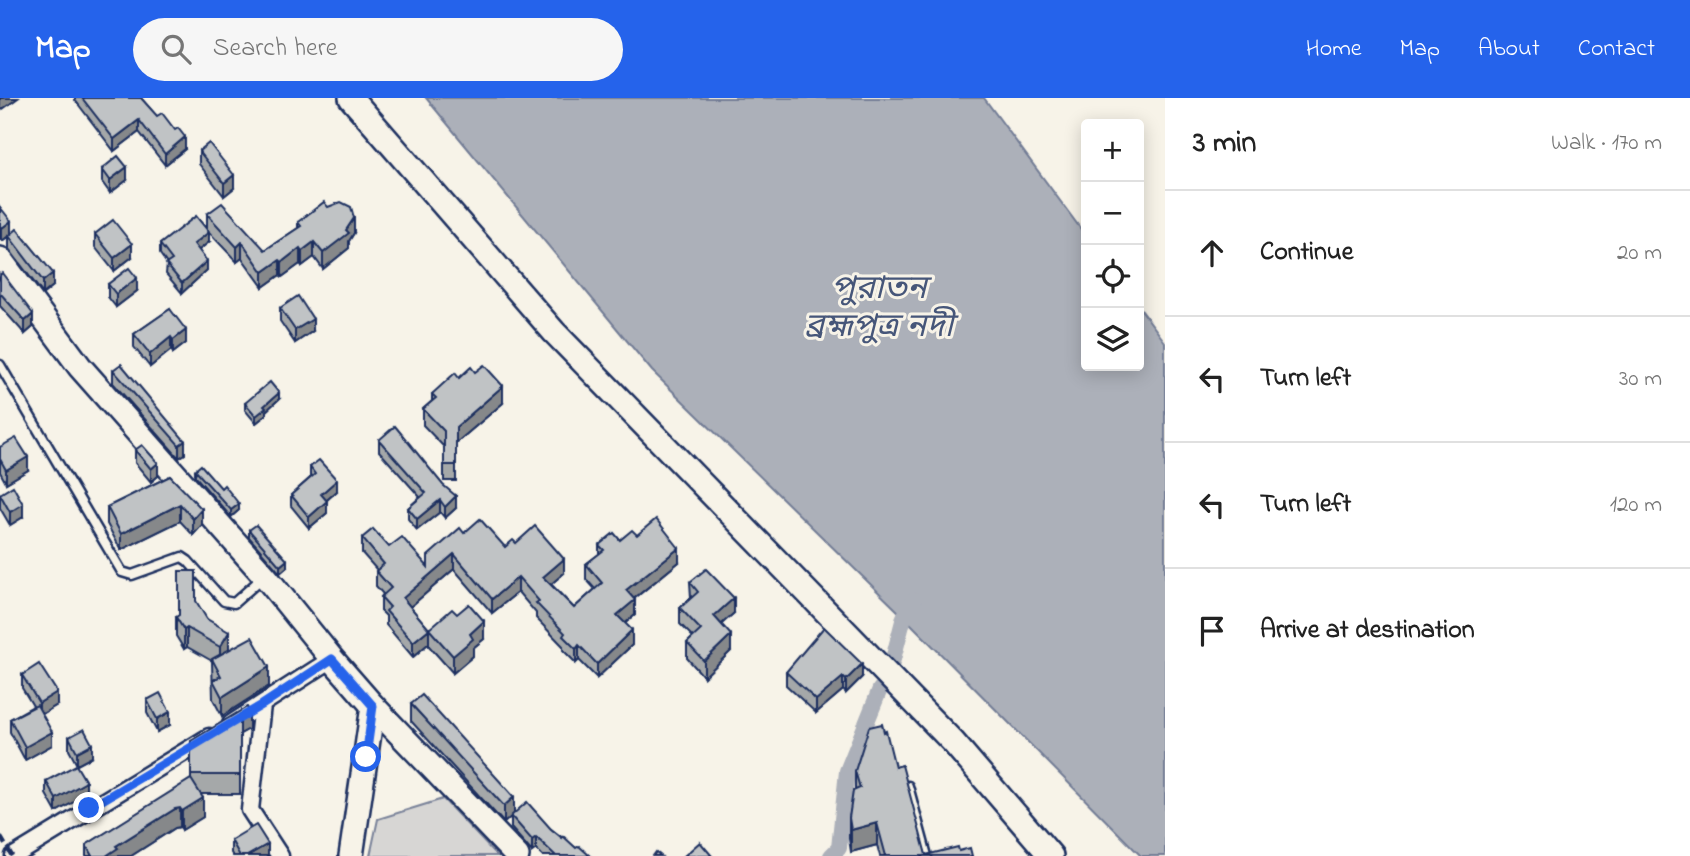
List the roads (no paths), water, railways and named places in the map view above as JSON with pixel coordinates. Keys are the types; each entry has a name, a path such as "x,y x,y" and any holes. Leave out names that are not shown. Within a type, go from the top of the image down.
{"street":[{"path":"351,98 554,332 953,742 1051,856"},
{"path":"0,259 80,367 265,576 332,659 373,706 517,856"},
{"path":"14,856 262,705 332,659"},
{"path":"262,705 250,810 280,856"},
{"path":"351,856 373,706"}],"lane":[{"path":"0,365 122,572 131,575 182,557 229,604 234,603 265,576"},
{"path":"908,786 926,856"}],"water":[{"name":"পুরাতন ব্রহ্মপুত্র নদী","path":"426,98 984,98 1081,229 1081,371 1144,371 1144,314 1165,342 1165,856 1141,856 904,617 652,371"}],"waterway":[{"path":"892,663 904,617 914,600"},
{"path":"831,856 839,848 847,771 880,689"}],"railway":[{"path":"0,836 12,856"}]}
